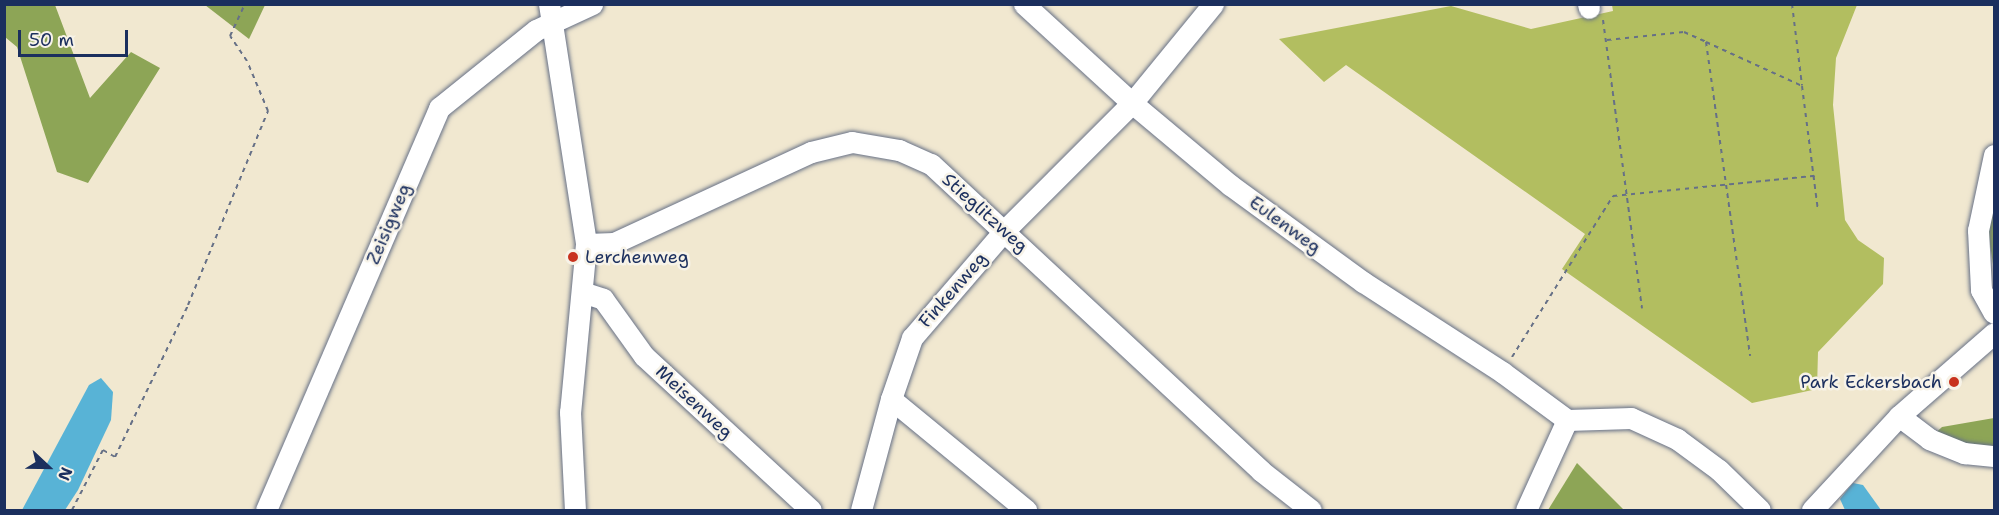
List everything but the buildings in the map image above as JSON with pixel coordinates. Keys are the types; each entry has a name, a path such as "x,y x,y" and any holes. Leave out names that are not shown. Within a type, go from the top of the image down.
{"street":[{"name":"Zeisigweg","path":"266,510 439,108 536,30 550,14 592,4"},
{"name":"Eulenweg","path":"1024,4 1132,103 1230,185 1363,282 1503,372 1567,420"},
{"name":"Finkenweg","path":"861,510 891,399 912,338 1005,230 1132,103 1213,4"},
{"path":"550,14 586,244 570,412 575,510"},
{"name":"Stieglitzweg","path":"586,244 614,243 811,152 852,142 899,150 931,164 1005,230 1261,471 1311,510"},
{"path":"1995,155 1978,230 1981,290 1995,313"},
{"name":"Meisenweg","path":"582,292 603,299 644,356 811,510"},
{"path":"1812,510 1899,416 1995,333"},
{"path":"891,399 1026,510"},
{"path":"1899,416 1929,439 1964,453 1995,456"},
{"path":"1526,510 1567,420 1631,418 1677,439 1719,470 1760,510"}],"path":[{"path":"72,510 103,450 115,456 120,446 193,294 268,111 247,61 230,36 245,4"},
{"path":"1792,4 1818,210"},
{"path":"1588,6 1602,13 1607,40 1625,194 1642,308"},
{"path":"1607,40 1684,32 1802,86"},
{"path":"1706,42 1749,356"},
{"path":"1503,372 1613,196 1815,176"}],"green space":[{"path":"5,4 55,5 90,98 131,52 160,68 88,183 57,172 17,47 5,37"},
{"path":"205,5 265,5 249,39"},
{"path":"1612,5 1857,5 1836,58 1833,105 1845,220 1858,240 1884,258 1883,284 1818,352 1817,389 1752,403 1562,269 1585,234 1346,65 1324,82 1279,39 1451,6 1531,29 1613,11"},
{"path":"1994,199 1994,271 1988,231"},
{"path":"1994,418 1994,456 1929,439 1942,427"},
{"path":"1577,463 1624,510 1548,510"}],"water":[{"path":"101,378 113,392 111,420 78,490 65,510 22,510 89,385"},
{"path":"1853,483 1863,485 1881,510 1845,510 1840,499"}],"place":[{"name":"Lerchenweg","path":"573,257"},
{"name":"Park Eckersbach","path":"1954,382"}]}
